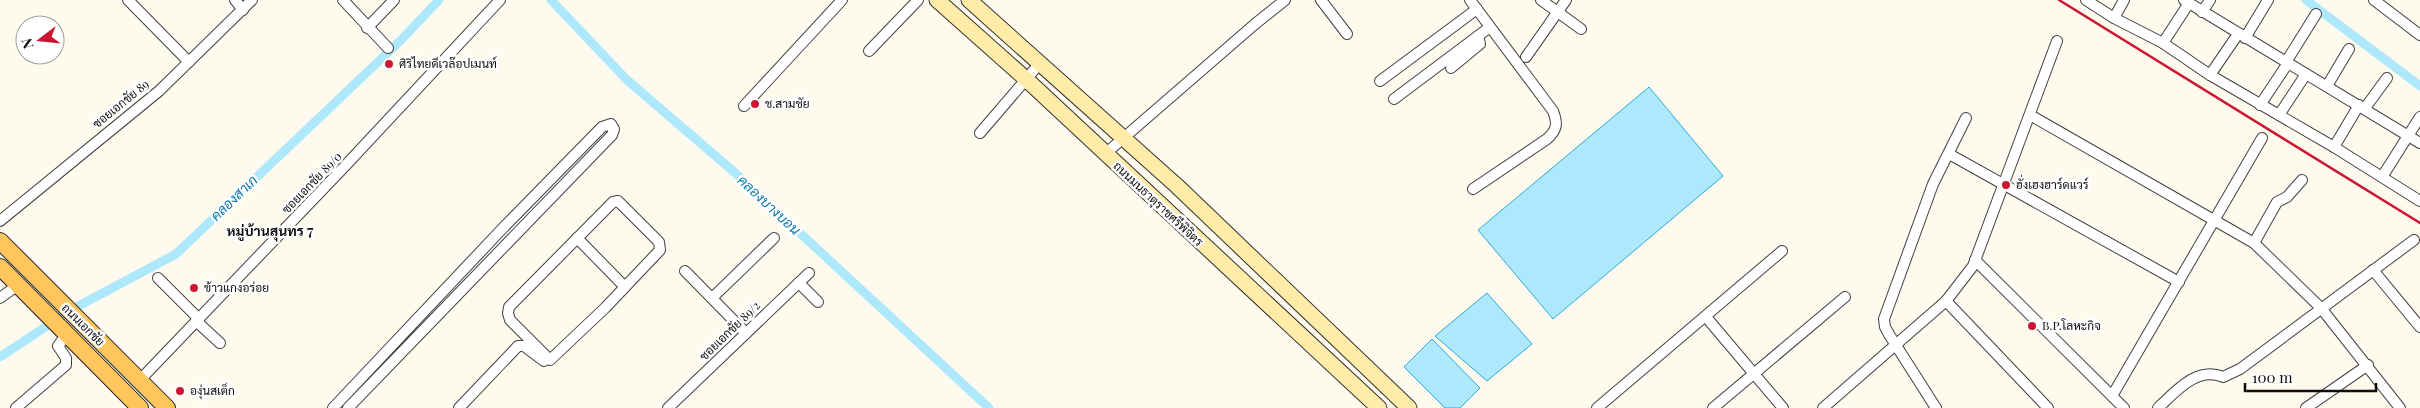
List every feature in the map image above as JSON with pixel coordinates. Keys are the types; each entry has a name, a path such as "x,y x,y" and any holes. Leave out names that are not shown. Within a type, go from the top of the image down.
{"main road":[{"name":"ถนนเอกชัย","path":"0,241 167,408"},
{"name":"ถนนเอกชัย","path":"0,267 140,408"}],"street":[{"path":"128,0 189,62"},
{"path":"235,0 243,10"},
{"name":"ซอยเอกชัย 89","path":"0,221 159,91 252,0"},
{"path":"367,28 394,0"},
{"name":"ซอยเอกชัย 89/0","path":"139,381 500,0"},
{"path":"744,106 842,0"},
{"path":"869,51 918,0"},
{"name":"ถนนมนธาตุราชศรีพิจิตร","path":"937,0 1027,80 1379,408"},
{"name":"ถนนมนธาตุราชศรีพิจิตร","path":"969,0 1123,138 1409,408"},
{"path":"1105,154 1285,0"},
{"path":"1321,0 1347,34"},
{"path":"1541,0 1581,29"},
{"path":"1526,57 1566,0"},
{"path":"2086,0 2114,18 2163,43 2210,75 2334,146 2382,178 2420,200"},
{"path":"2114,18 2124,0"},
{"path":"2202,12 2210,0"},
{"path":"2210,75 2268,0"},
{"path":"2374,0 2420,35"},
{"path":"344,1 367,28 388,48"},
{"path":"2163,43 2186,2 2420,143"},
{"path":"1380,81 1473,4 1553,111 1557,126 1555,132 1547,139 1473,190"},
{"path":"2260,105 2316,14"},
{"path":"1394,99 1490,27"},
{"path":"1451,68 1480,44 1478,36"},
{"path":"1823,408 1946,301 1976,260 2057,41"},
{"path":"2327,86 2349,49"},
{"path":"980,133 1040,63"},
{"path":"2279,115 2306,74"},
{"path":"2334,146 2362,107 2387,78"},
{"path":"2030,115 2254,243 2321,308 2368,365 2400,408"},
{"path":"2382,178 2420,117"},
{"path":"1936,408 1886,327 1884,319 1932,184 1966,118"},
{"path":"333,408 508,222 602,127 611,124 614,129 612,135 348,408"},
{"path":"2112,396 2262,138"},
{"path":"1949,154 2179,282"},
{"path":"2254,243 2277,202 2287,197 2302,180"},
{"path":"459,408 518,346 524,346 544,362 550,360 657,254 661,246 621,203 613,202 509,307 510,320 550,360"},
{"path":"577,238 625,287"},
{"path":"712,298 774,238"},
{"path":"2158,408 2182,386 2196,377 2214,374 2223,377 2240,369 2414,240"},
{"path":"1597,408 1782,251"},
{"path":"1976,260 2124,408"},
{"path":"2373,270 2420,327"},
{"path":"685,271 746,333"},
{"name":"ซอยเอกชัย 89/2","path":"668,408 810,273"},
{"path":"158,278 220,343"},
{"path":"798,283 818,302"},
{"path":"0,298 18,285"},
{"path":"1713,408 1845,297"},
{"path":"1946,301 2048,408"},
{"path":"1706,317 1783,408"},
{"path":"16,408 66,365 66,358 58,346 64,333"},
{"path":"2306,408 2368,365"}],"water":[{"path":"1649,87 1723,176 1553,319 1478,230"},
{"path":"1487,293 1532,344 1487,381 1435,336"},
{"path":"1432,339 1480,388 1460,408 1445,408 1404,367"}],"waterway":[{"name":"คลองสาเก","path":"0,357 71,310 176,254 401,40 439,0"},
{"name":"คลองบางบอน","path":"551,0 627,80 733,171 989,408"},
{"path":"2306,0 2420,86"}],"railway":[{"path":"2059,0 2420,223"}],"place":[{"name":"ศิริไทยดีเวล๊อปเมนท์","path":"389,64"},
{"name":"ช.สามชัย","path":"755,104"},
{"name":"ฮั่งเฮงฮาร์ดแวร์","path":"2006,185"},
{"name":"ข้าวแกงอร่อย","path":"194,288"},
{"name":"B.P.โลหะกิจ","path":"2032,326"},
{"name":"องุ่นสเต็ก","path":"180,391"}],"district":[{"name":"หมู่บ้านสุนทร 7","path":"270,231"}]}
